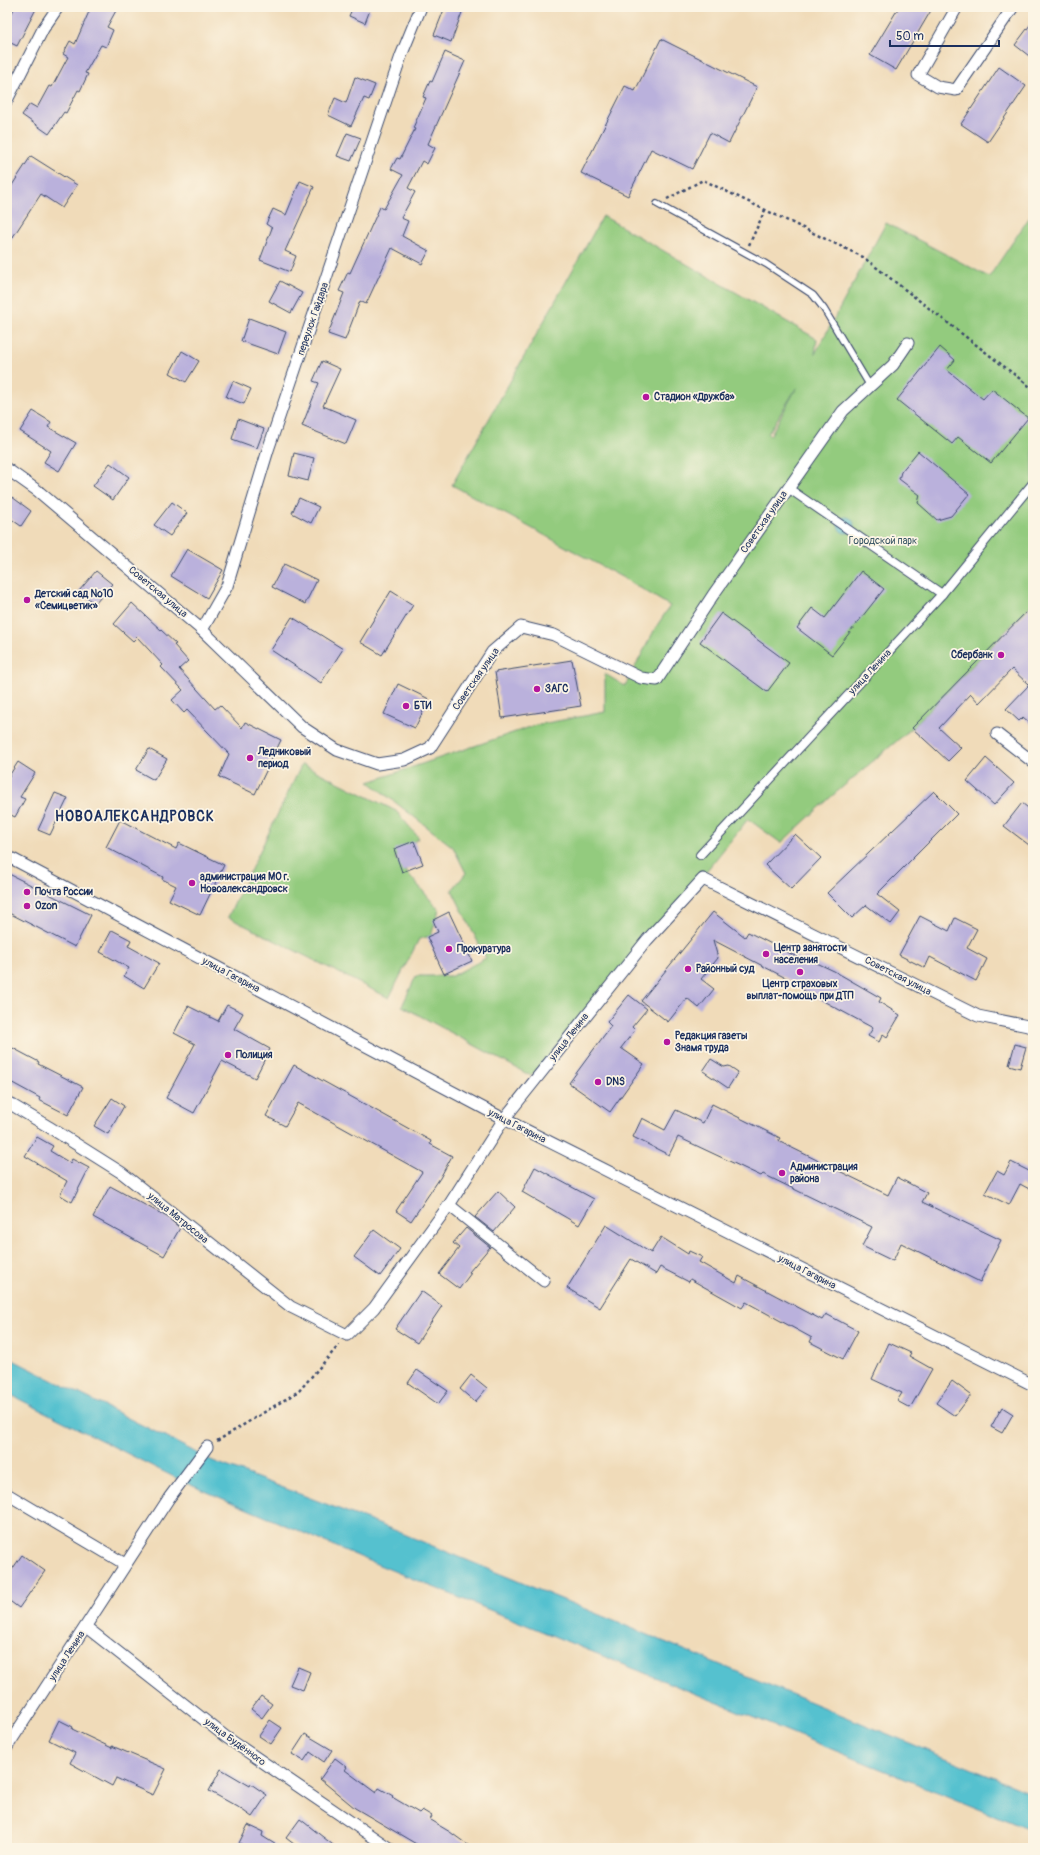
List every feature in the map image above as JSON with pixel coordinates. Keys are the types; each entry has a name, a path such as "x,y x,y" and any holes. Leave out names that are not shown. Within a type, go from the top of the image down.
{"street":[{"path":"7,100 43,30 58,7"},
{"name":"переулок Гайдара","path":"202,630 227,586 268,450 401,56 421,7"},
{"path":"957,7 918,75 938,87 956,90 1013,7"},
{"name":"Советская улица","path":"7,470 38,491 202,630 302,727 336,750 378,764 404,760 430,748 492,652 521,627 554,635 641,678 657,680 713,595 843,411 893,365 908,343"},
{"name":"улица Ленина","path":"700,855 942,594 1033,483"},
{"path":"788,488 942,594"},
{"path":"997,734 1033,762"},
{"name":"улица Гагарина","path":"7,856 504,1119 1033,1385"},
{"name":"Советская улица","path":"703,878 978,1016 1033,1027"},
{"name":"улица Ленина","path":"347,1335 374,1308 450,1204 504,1119 647,940 703,878"},
{"name":"улица Матросова","path":"7,1102 50,1127 122,1173 291,1307 347,1335"},
{"path":"450,1204 544,1281"},
{"name":"улица Ленина","path":"7,1747 169,1498 207,1447"},
{"path":"7,1494 125,1564"},
{"name":"улица Будённого","path":"86,1627 226,1737 389,1848"}],"lane":[{"path":"657,204 766,264 814,295 870,386"}],"path":[{"path":"657,204 703,180 863,257 1033,389"},
{"path":"745,252 766,210"},
{"path":"207,1447 299,1391 347,1335"}],"green space":[{"name":"Городской парк","path":"1033,212 1033,603 912,728 832,796 781,843 748,819 700,879 531,1076 402,1006 416,976 452,976 486,958 452,890 466,873 453,847 369,782 536,725 605,712 605,674 625,686 656,627 670,606 627,580 452,485 603,216 817,339 815,354 886,223 989,277","holes":["797,387 770,436 768,434"]},
{"path":"302,764 396,811 419,838 395,858 439,910 431,936 419,939 389,998 228,917"}],"water":[{"path":"843,517 849,517 854,522 852,531 849,533 843,533 838,528 838,522"},
{"path":"7,1357 213,1461 394,1530 1033,1794 1033,1831 379,1565 186,1483 7,1393"}],"building":[{"path":"15,7 37,7 17,46 7,41 7,22"},
{"path":"91,7 118,7 107,27 113,30 106,47 101,45 85,73 88,74 80,91 78,90 66,113 64,112 49,134 22,115 30,104 37,108 49,86 52,87 68,57 63,54 70,41 75,44"},
{"path":"353,7 362,7 370,10 365,23 349,16"},
{"path":"445,7 464,7 451,42 434,35"},
{"path":"899,7 933,7 896,70 870,55"},
{"path":"1033,21 1033,59 1015,45"},
{"path":"661,39 757,87 729,143 710,133 692,169 651,149 628,196 581,173 625,86 635,91"},
{"path":"445,52 465,61 428,144 435,148 427,164 422,161 408,188 415,192 401,218 408,221 402,236 429,251 422,264 392,248 366,304 360,301 345,340 328,334 344,293 339,291 348,272 350,273 380,207 384,209 403,175 391,169 397,158 400,159 415,129 413,128 426,98 423,97 430,81 432,82"},
{"path":"999,67 1026,86 988,142 961,124"},
{"path":"355,77 375,85 369,100 364,98 351,126 328,115 335,98 346,103"},
{"path":"347,133 361,138 351,161 337,156"},
{"path":"31,156 77,185 62,208 41,194 7,246 7,193"},
{"path":"300,181 314,187 285,251 296,256 290,272 260,260 272,228 266,224 273,209 286,215"},
{"path":"280,281 302,293 291,313 269,301"},
{"path":"249,318 286,332 278,354 241,341"},
{"path":"940,347 955,360 947,370 983,399 992,389 1028,418 991,463 958,437 952,444 897,400"},
{"path":"182,351 199,361 186,382 170,373"},
{"path":"322,361 340,369 323,406 356,420 346,444 302,426 319,383 313,381"},
{"path":"233,381 251,389 244,404 226,397"},
{"path":"33,411 51,422 48,427 76,443 59,471 44,462 51,451 20,431"},
{"path":"238,419 264,429 257,448 232,439"},
{"path":"918,451 969,494 951,516 937,520 918,503 920,495 899,479 901,472"},
{"path":"294,453 314,458 308,481 289,476"},
{"path":"110,463 129,477 113,500 93,486"},
{"path":"12,497 31,511 21,526 7,516 7,503"},
{"path":"299,498 319,507 311,523 292,513"},
{"path":"172,502 187,513 170,536 154,525"},
{"path":"187,549 223,570 207,598 171,576"},
{"path":"284,564 317,580 305,604 272,587"},
{"path":"96,571 112,584 95,604 79,591"},
{"path":"861,571 884,589 832,655 797,628 812,608 825,618"},
{"path":"391,591 413,605 382,655 360,642"},
{"path":"132,603 176,644 174,645 188,661 179,669 215,709 220,705 242,728 245,722 281,740 255,794 219,777 229,754 187,710 184,713 172,700 183,690 161,667 163,665 137,637 133,641 114,624"},
{"path":"1033,605 1033,726 1023,717 1019,721 1006,709 1029,685 1012,669 979,703 971,694 939,728 961,748 948,761 912,728"},
{"path":"721,613 789,663 767,692 700,642"},
{"path":"292,617 343,649 321,683 271,650"},
{"name":"ЗАГС","path":"572,660 581,706 502,718 495,672"},
{"name":"БТИ","path":"398,684 429,699 415,728 384,714"},
{"path":"149,749 167,759 154,780 136,770"},
{"path":"986,758 1014,783 994,805 967,781"},
{"path":"18,762 35,773 20,797 25,799 15,817 9,814 7,816 7,779"},
{"path":"934,791 957,814 877,894 900,912 891,924 866,905 852,918 827,893"},
{"path":"55,793 68,798 50,835 38,830"},
{"path":"1022,803 1033,812 1033,848 1004,826"},
{"path":"120,820 176,849 179,843 224,865 200,915 169,900 176,886 162,879 163,877 106,847"},
{"path":"795,834 821,858 791,889 765,865"},
{"path":"414,841 423,864 402,872 394,849"},
{"name":"Почта России","path":"7,873 91,915 75,947 7,912"},
{"name":"Прокуратура","path":"449,912 472,961 444,974 427,937 438,932 433,920"},
{"path":"713,912 745,937 748,932 803,960 804,957 834,971 881,998 879,1002 900,1015 887,1037 883,1034 879,1042 868,1036 873,1028 801,989 803,987 713,940 718,958 701,979 714,989 699,1008 687,998 668,1022 641,1001"},
{"path":"920,916 949,931 955,918 977,929 967,948 987,959 976,981 930,957 925,968 899,955"},
{"path":"112,930 131,940 128,946 159,963 144,988 124,976 129,968 100,952"},
{"path":"629,995 647,1009 632,1027 635,1030 621,1048 644,1064 610,1112 569,1083 611,1026 607,1022"},
{"name":"Полиция","path":"227,1005 243,1013 234,1029 270,1049 255,1078 222,1061 194,1113 166,1098 195,1044 174,1033 188,1006 218,1021"},
{"path":"1015,1044 1026,1047 1020,1068 1009,1065"},
{"path":"7,1045 39,1062 38,1064 83,1087 68,1115 39,1100 40,1098 7,1080"},
{"path":"711,1059 724,1067 729,1066 738,1072 728,1088 703,1071"},
{"path":"294,1065 431,1141 430,1144 452,1156 440,1178 411,1221 396,1211 422,1172 298,1103 285,1126 266,1116"},
{"path":"112,1098 124,1106 108,1134 94,1126"},
{"path":"712,1104 780,1138 778,1141 888,1195 897,1177 927,1193 922,1202 1001,1240 980,1282 901,1243 893,1261 862,1246 872,1227 763,1174 761,1176 678,1137 669,1155 633,1137 642,1118 665,1130 676,1110 703,1123"},
{"path":"37,1137 53,1146 50,1151 70,1163 72,1159 89,1168 72,1202 60,1195 67,1181 25,1156"},
{"path":"1011,1162 1033,1173 1033,1191 1020,1184 1009,1205 985,1193 997,1171 1004,1175"},
{"path":"535,1167 594,1199 579,1225 522,1192"},
{"path":"110,1186 167,1217 180,1228 164,1256 93,1217"},
{"path":"498,1191 515,1207 494,1232 475,1217"},
{"path":"606,1225 651,1253 661,1237 688,1254 689,1251 702,1257 699,1262 736,1283 739,1276 822,1320 826,1314 858,1331 843,1359 810,1342 812,1338 746,1302 742,1308 690,1279 689,1282 660,1267 656,1274 631,1259 600,1308 567,1288"},
{"path":"466,1228 490,1247 469,1272 471,1273 459,1289 439,1274 459,1248 453,1243"},
{"path":"374,1230 400,1249 380,1276 354,1257"},
{"path":"421,1291 442,1306 417,1343 395,1329"},
{"path":"889,1343 911,1353 909,1356 932,1369 910,1408 897,1401 902,1393 872,1379"},
{"path":"417,1370 448,1391 438,1404 408,1383"},
{"path":"471,1375 487,1388 475,1402 460,1389"},
{"path":"952,1381 971,1395 955,1416 936,1403"},
{"path":"1002,1407 1013,1414 1002,1433 991,1427"},
{"path":"22,1555 45,1571 19,1608 7,1599 7,1577"},
{"path":"298,1667 310,1672 303,1690 290,1685"},
{"path":"261,1696 272,1704 262,1718 251,1709"},
{"path":"59,1720 73,1727 72,1729 112,1748 112,1746 166,1769 153,1795 116,1778 112,1786 70,1763 75,1753 49,1740"},
{"path":"270,1720 282,1728 271,1744 259,1736"},
{"path":"305,1734 332,1750 324,1762 310,1752 304,1761 292,1754"},
{"path":"335,1758 347,1767 345,1770 376,1793 379,1788 419,1813 422,1810 432,1816 430,1820 472,1848 423,1848 355,1808 320,1779"},
{"path":"221,1769 250,1786 251,1784 267,1795 252,1817 238,1807 209,1791"},
{"path":"300,1819 337,1848 299,1848 286,1838"},
{"path":"248,1825 263,1832 262,1836 281,1848 249,1848 239,1843"}],"place":[{"name":"Стадион «Дружба»","path":"646,397"},
{"name":"Детский сад №10 «Семицветик»","path":"27,600"},
{"name":"Сбербанк","path":"1001,655"},
{"name":"ЗАГС","path":"537,689"},
{"name":"БТИ","path":"406,706"},
{"name":"Ледниковый период","path":"250,758"},
{"name":"администрация МО г. Новоалександровск","path":"192,883"},
{"name":"Почта России","path":"27,892"},
{"name":"Ozon","path":"27,906"},
{"name":"Прокуратура","path":"449,949"},
{"name":"Центр занятости населения","path":"766,954"},
{"name":"Районный суд","path":"688,969"},
{"name":"Центр страховых выплат-помощь при ДТП","path":"800,972"},
{"name":"Редакция газеты Знамя труда","path":"667,1042"},
{"name":"Полиция","path":"228,1055"},
{"name":"DNS","path":"598,1082"},
{"name":"Администрация района","path":"782,1173"}],"district":[{"name":"НОВОАЛЕКСАНДРОВСК","path":"135,816"}]}
